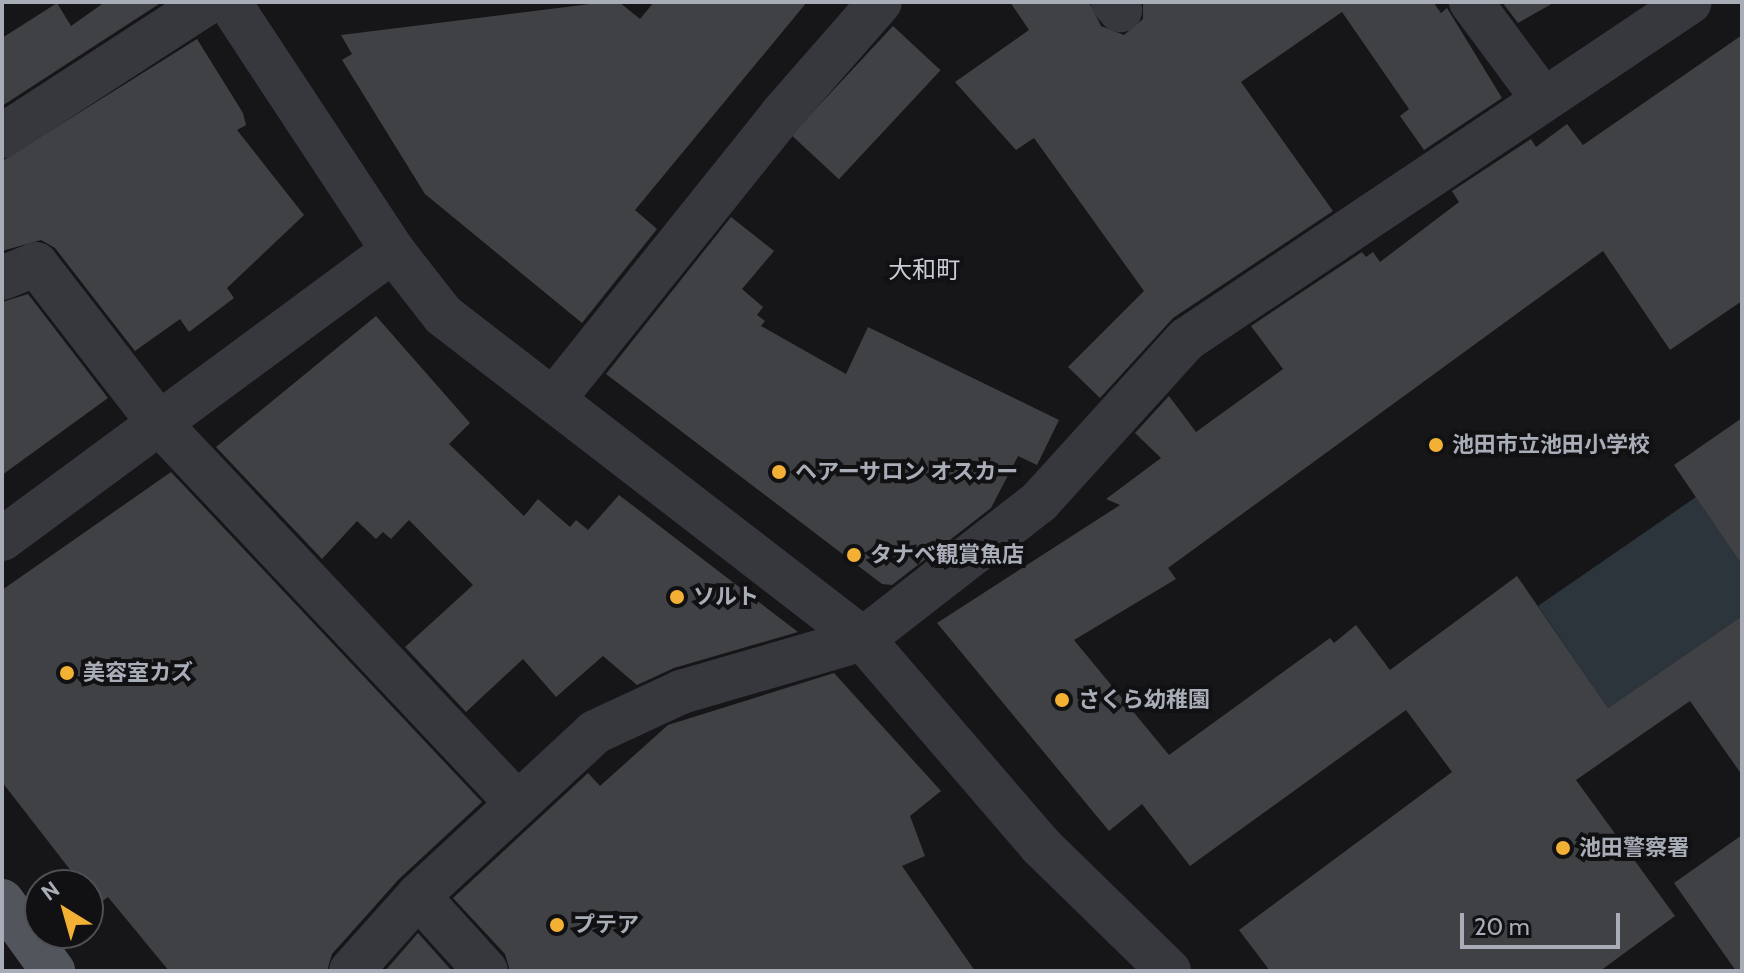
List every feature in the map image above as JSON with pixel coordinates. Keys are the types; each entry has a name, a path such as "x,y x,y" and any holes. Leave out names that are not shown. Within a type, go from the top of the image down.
{"main road":[{"path":"2,901 53,971"}],"street":[{"path":"2,136 208,2"},
{"path":"229,2 393,251 443,315 863,639 1041,846 1169,971"},
{"path":"553,400 781,115 880,2"},
{"path":"1471,2 1543,99"},
{"path":"351,971 418,896 595,732 681,692 863,639 1039,502 1187,339 1690,2"},
{"path":"2,539 393,251"},
{"path":"2,278 36,264 159,423 518,804"},
{"path":"418,896 486,971"}],"shaded area":[{"path":"1696,497 1742,565 1742,616 1608,708 1538,606"}],"building":[{"path":"105,2 162,2 2,106 2,38 57,3 71,26"},
{"path":"619,2 640,19 654,2 807,2 635,210 657,229 582,323 425,194 342,60 352,54 341,35"},
{"path":"1010,2 1089,2 1101,26 1124,35 1143,19 1143,2 1433,2 1441,13 1447,8 1502,98 1424,150 1400,116 1409,109 1342,12 1241,82 1333,211 1173,318 1100,398 1068,367 1144,291 1034,138 1016,150 955,82 1029,30"},
{"path":"1502,2 1555,2 1518,23"},
{"path":"893,26 941,70 839,179 791,135"},
{"path":"1742,35 1742,301 1670,350 1603,251 1168,568 1176,579 1074,640 1169,755 1330,638 1334,643 1356,625 1390,670 1517,576 1608,708 1742,616 1742,775 1690,701 1576,780 1675,916 1600,971 1270,971 1239,930 1452,772 1406,710 1190,866 1142,804 1109,831 937,623 1120,505 1106,499 1161,458 1135,433 1169,396 1196,432 1283,369 1251,326 1362,252 1366,257 1373,252 1380,262 1459,202 1452,191 1531,139 1536,147 1567,124 1583,145"},
{"path":"197,39 243,113 246,125 237,130 304,215 227,288 234,298 189,332 180,319 135,351 55,248 41,240 2,251 2,161"},
{"path":"731,217 774,251 742,289 763,307 757,315 765,321 761,326 846,374 868,327 1059,420 1037,465 1018,456 991,508 892,585 882,584 606,374"},
{"path":"28,294 108,398 2,475 2,302"},
{"path":"376,316 470,423 449,444 524,516 538,499 570,527 576,520 588,530 619,495 798,632 674,668 637,685 603,656 556,697 523,659 466,712 405,647 473,585 409,520 391,539 383,532 376,539 357,521 322,559 216,447"},
{"path":"1742,418 1742,565 1674,465"},
{"path":"171,472 482,802 399,879 332,954 327,971 169,971 108,897 104,900 104,869 70,869 2,782 2,590"},
{"path":"834,673 941,791 910,816 925,856 902,866 975,971 510,971 505,954 453,898 588,773 600,786 668,725"},
{"path":"1742,835 1742,971 1736,971 1674,883"},
{"path":"418,933 452,971 385,971"}],"place":[{"name":"池田市立池田小学校","path":"1436,445"},
{"name":"ヘアーサロン オスカー","path":"779,472"},
{"name":"タナベ観賞魚店","path":"854,555"},
{"name":"ソルト","path":"677,597"},
{"name":"美容室カズ","path":"67,673"},
{"name":"さくら幼稚園","path":"1062,700"},
{"name":"池田警察署","path":"1563,848"},
{"name":"プテア","path":"557,925"}],"district":[{"name":"大和町","path":"924,270"}]}
